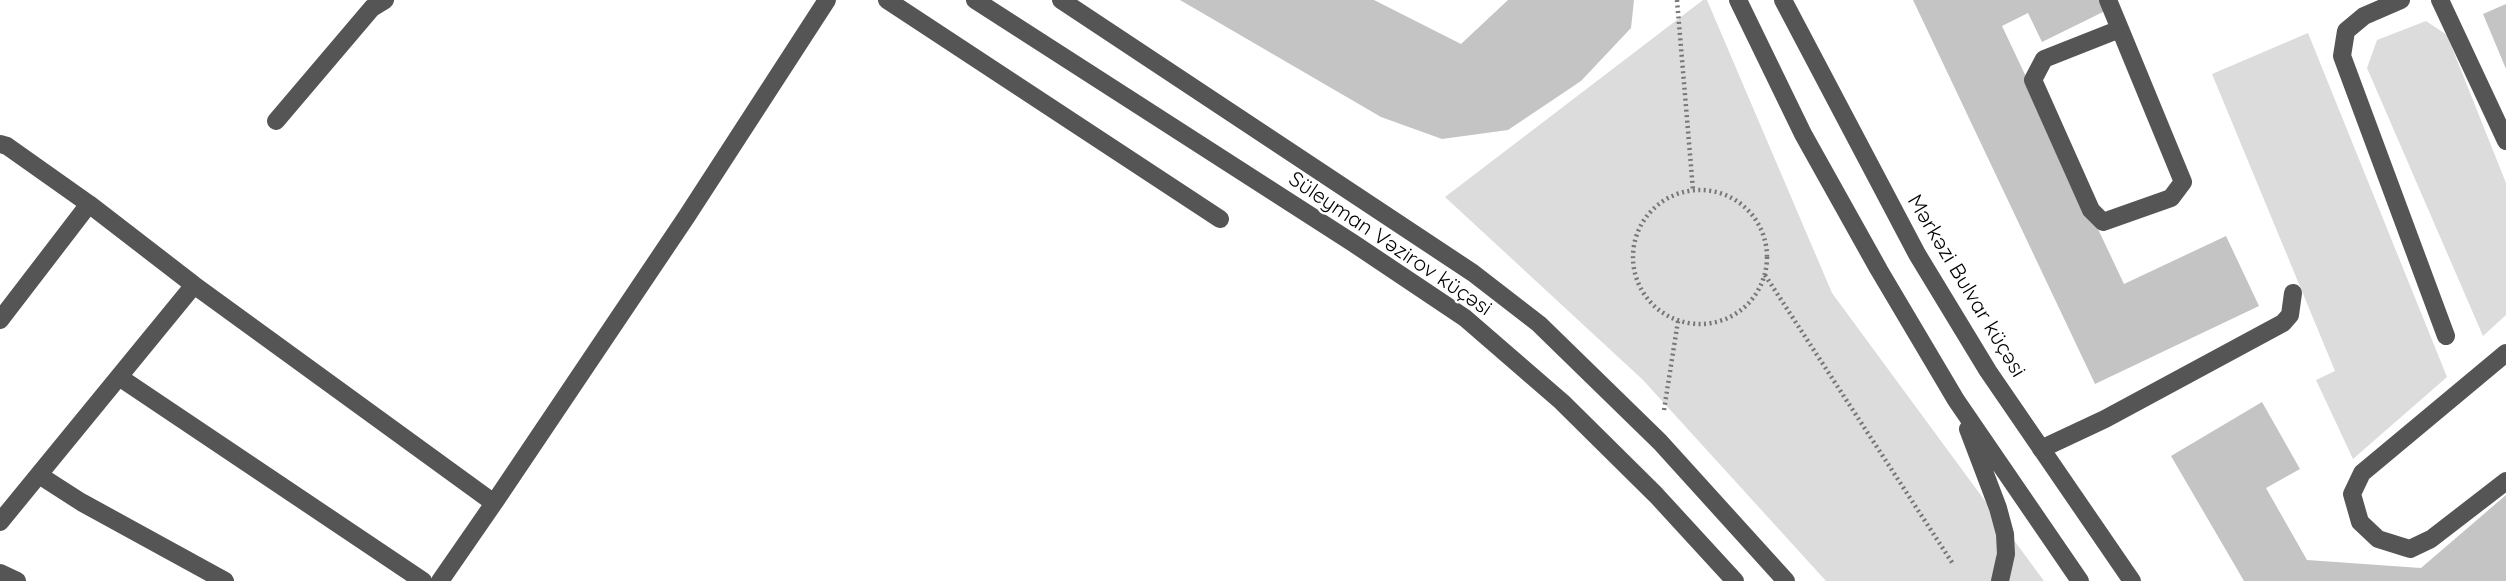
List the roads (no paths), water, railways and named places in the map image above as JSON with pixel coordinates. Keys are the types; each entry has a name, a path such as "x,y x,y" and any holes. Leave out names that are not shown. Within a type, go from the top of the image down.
{"street":[{"path":"276,121 372,8 385,0"},
{"path":"440,581 687,216 827,0"},
{"path":"887,0 1220,219"},
{"name":"Süleyman Vəzirov küçəsi","path":"975,0 1465,318 1562,402 1656,495 1735,581"},
{"name":"Süleyman Vəzirov küçəsi","path":"1061,0 1473,273 1539,324 1660,442 1781,575 1793,581"},
{"path":"1738,0 1803,134 1879,270 1956,400 2080,581"},
{"name":"Mərkəzi Bulvar küçəsi","path":"1783,0 1917,254 1988,371 2132,581"},
{"path":"2108,0 2120,29 2183,182 2171,198 2103,222 2091,210 2033,80 2044,60 2120,29"},
{"path":"2400,0 2364,16 2346,31 2342,56 2446,336"},
{"path":"2440,0 2506,141"},
{"path":"0,144 8,146 89,204 194,285 494,503"},
{"path":"0,320 89,204"},
{"path":"0,522 194,285"},
{"path":"2041,449 2105,419 2283,323 2290,315 2293,293"},
{"path":"2506,354 2362,473 2352,494 2360,522 2378,539 2410,549 2431,539 2506,481"},
{"path":"119,377 422,581"},
{"path":"1956,400 1998,508 2005,534 2006,554 2000,581"},
{"path":"39,475 81,502 225,581"},
{"path":"0,573 17,581"}]}
